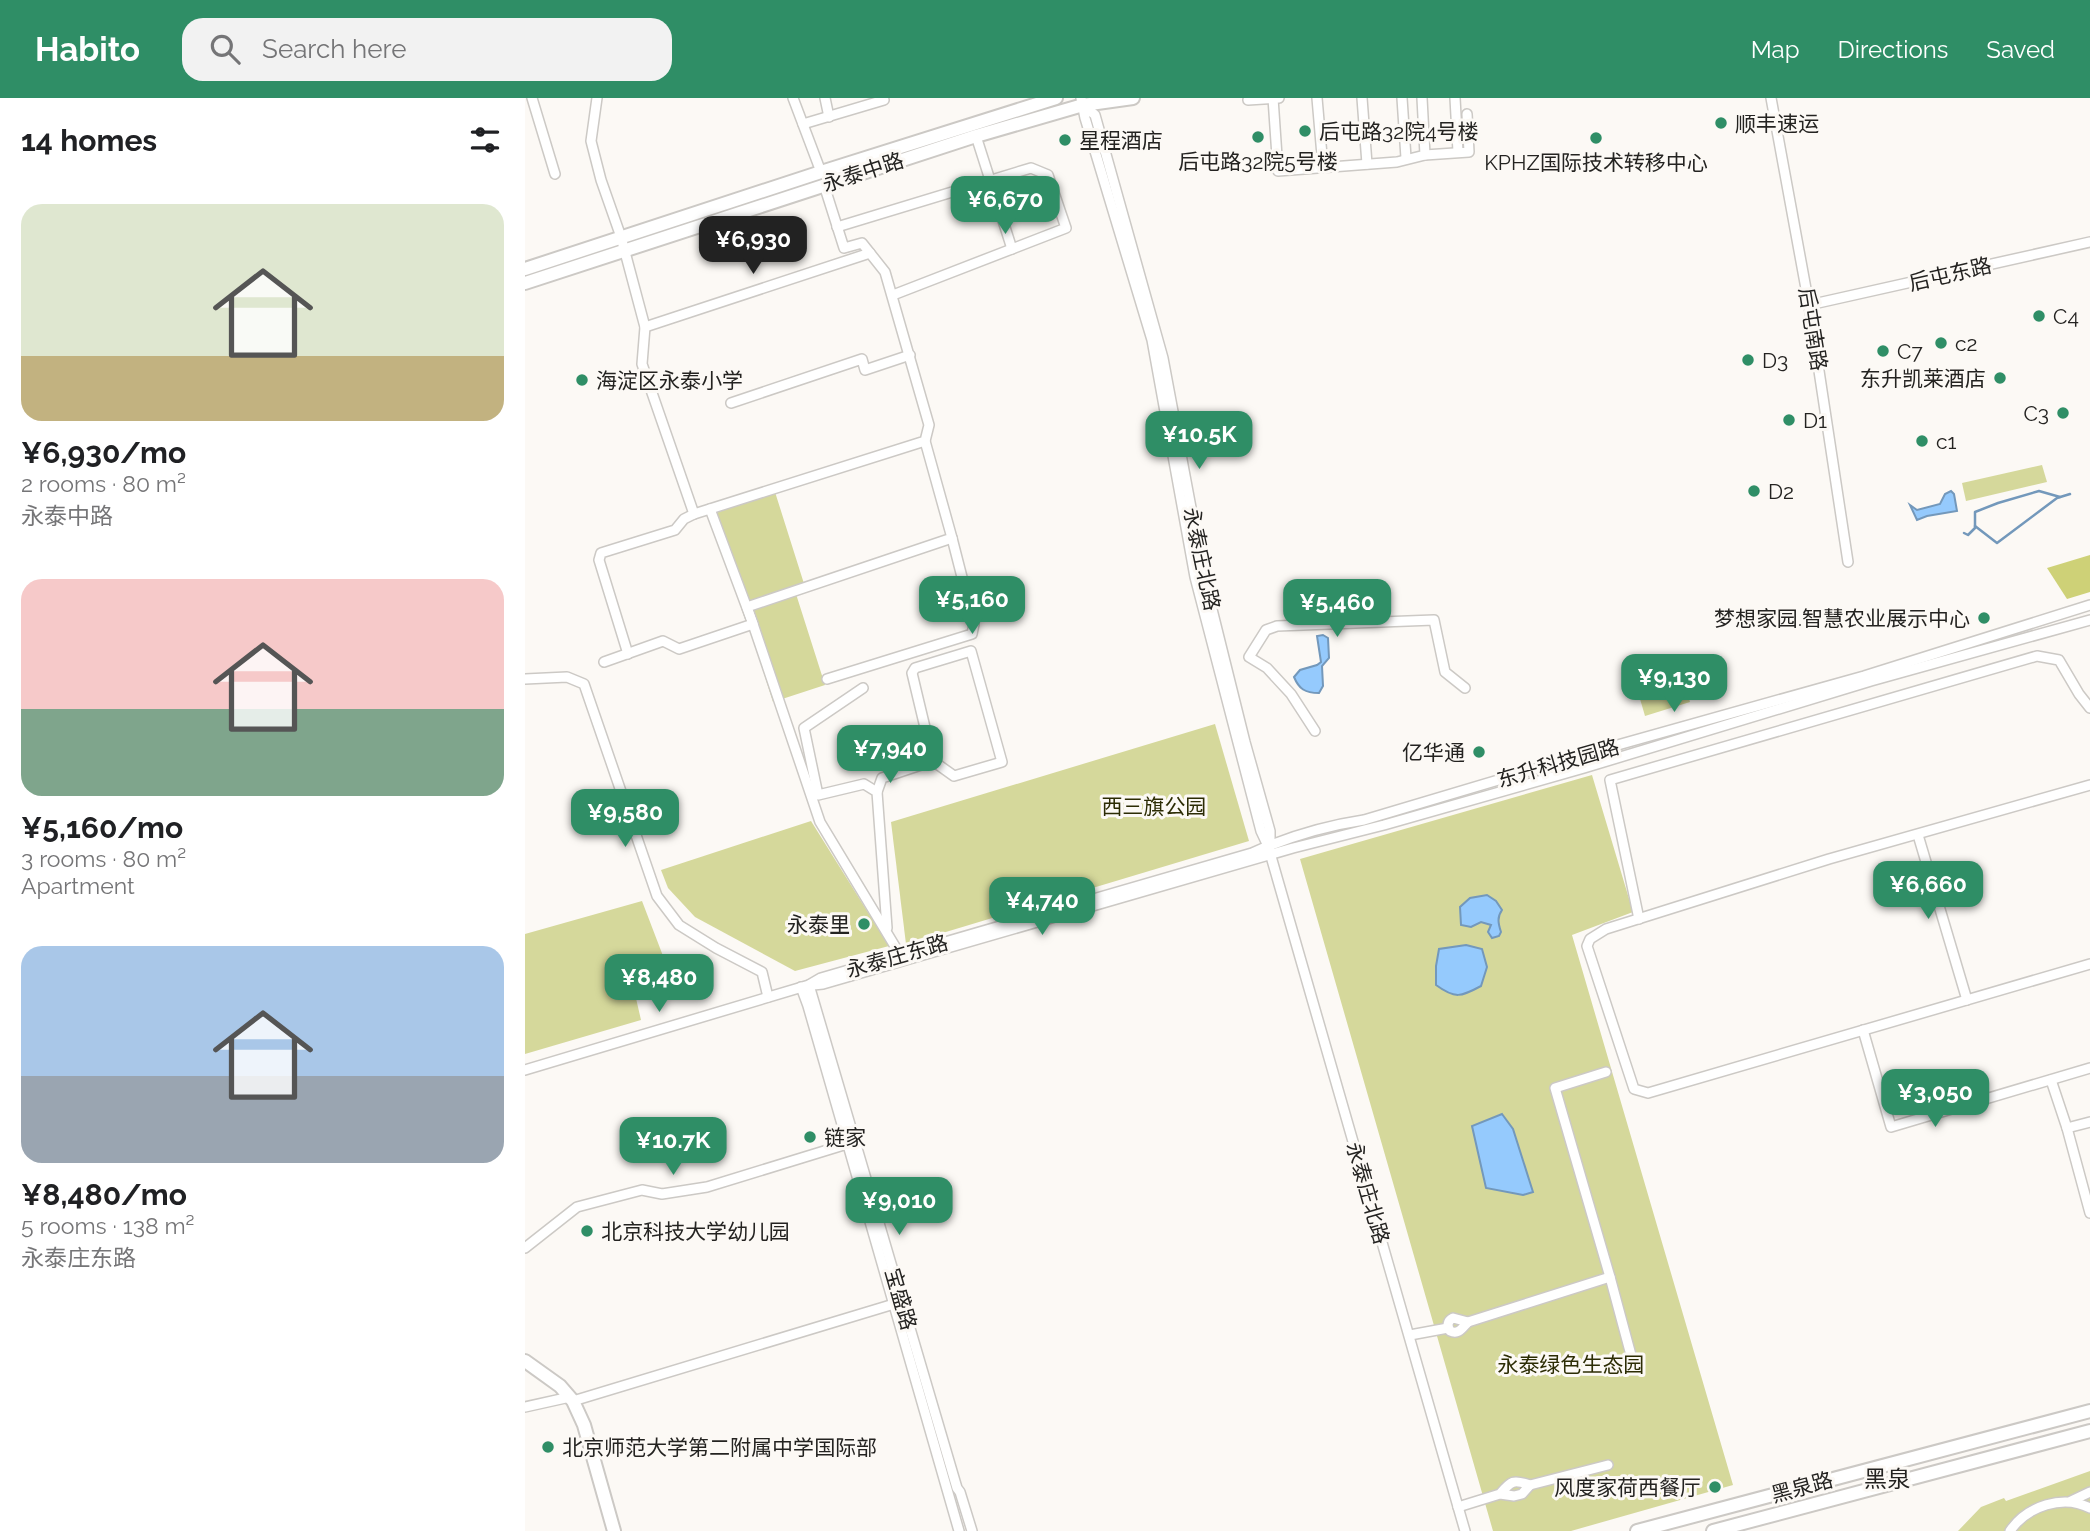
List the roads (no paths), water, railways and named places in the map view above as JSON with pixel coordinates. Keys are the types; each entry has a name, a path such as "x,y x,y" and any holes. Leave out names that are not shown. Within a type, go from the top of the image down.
{"main road":[{"name":"永泰中路","path":"525,283 623,244 1056,98"},
{"name":"永泰中路","path":"822,178 976,136 1082,102 1133,98"},
{"name":"永泰中路","path":"525,269 623,244"},
{"path":"525,1361 560,1386 572,1399 584,1425 614,1531"},
{"name":"黑泉路","path":"1637,1531 2090,1411"},
{"name":"黑泉路","path":"1713,1531 2090,1431"}],"street":[{"path":"532,98 555,174"},
{"path":"597,98 590,141 623,244 645,327 642,364 694,514"},
{"path":"793,98 844,248 862,243 885,272 893,295 929,425 925,441 974,624 972,634 827,679"},
{"path":"825,98 829,117"},
{"path":"1248,100 1279,98"},
{"path":"1317,98 1323,167"},
{"path":"1362,98 1367,164"},
{"path":"1402,98 1406,158"},
{"path":"1422,98 1425,155"},
{"path":"1455,98 1458,152"},
{"name":"后屯南路","path":"1771,98 1809,305 1848,562"},
{"path":"1273,99 1278,171 1397,162 1425,155 1469,152 1467,114"},
{"path":"803,124 884,100"},
{"name":"永泰庄北路","path":"1082,102 1152,340 1195,577 1261,831 1269,849 1465,1531"},
{"path":"976,136 1012,249"},
{"path":"837,227 1031,167 1048,175 1066,228 893,295"},
{"name":"后屯东路","path":"1809,305 2090,242"},
{"path":"645,327 870,253"},
{"path":"731,403 862,359 865,370 910,355"},
{"path":"628,654 599,559 601,553 675,530 684,519 694,514 925,441"},
{"path":"710,509 753,624"},
{"path":"933,761 882,778 877,792 886,928 902,958 820,822 747,607 952,538"},
{"name":"东升科技园路","path":"1269,849 1284,839 1328,826 1364,820 1582,755 1864,676 2090,605"},
{"path":"1315,731 1291,694 1267,668 1249,657 1266,630 1277,626 1434,620 1445,672 1465,688"},
{"name":"东升科技园路","path":"1269,849 1557,775 1871,681 2090,620"},
{"path":"604,662 663,641 679,649 753,624"},
{"path":"971,651 1002,762 954,776 933,761 912,673 915,667 971,651"},
{"path":"1639,919 1609,780 2037,656 2059,660 2090,708"},
{"path":"525,679 567,677 584,684 657,896 680,925 762,972 768,997"},
{"path":"863,688 804,728 818,795 864,784 877,792"},
{"path":"2090,785 1829,859 1639,919 1596,934 1587,946 1634,1089 1648,1093 2090,964"},
{"path":"1918,835 1967,1000"},
{"name":"永泰庄东路","path":"525,1070 805,986 821,978 1269,849"},
{"name":"宝盛路","path":"805,986 808,1006 959,1531"},
{"name":"宝盛路","path":"805,986 972,1531"},
{"path":"1863,1030 1891,1127 2090,1068"},
{"path":"1606,1072 1555,1088 1635,1370"},
{"path":"2051,1080 2090,1213"},
{"path":"2067,1128 2090,1122"},
{"path":"525,1248 576,1207 642,1190 662,1194 707,1187 847,1144"},
{"path":"1410,1335 1448,1328 1459,1332 1468,1322 1610,1277"},
{"path":"525,1407 572,1399 894,1304"},
{"path":"1458,1507 1500,1494 1522,1494 1530,1485 1608,1465"},
{"path":"2070,1502 2090,1492"},
{"path":"2010,1531 2018,1520 2029,1512 2045,1506 2078,1502 2090,1508"}],"water":[{"path":"1951,491 1957,511 1917,520 1910,505 1917,510 1940,504 1945,494"},
{"path":"1317,636 1328,638 1329,658 1322,666 1323,686 1319,693 1310,692 1300,687 1294,677 1300,670 1321,662"},
{"path":"1487,895 1496,901 1502,910 1498,920 1501,932 1499,936 1492,938 1488,932 1491,925 1481,922 1471,927 1461,925 1460,907 1470,898"},
{"path":"1466,945 1482,949 1487,967 1481,986 1463,994 1448,993 1436,985 1439,949"},
{"path":"1502,1114 1513,1129 1533,1192 1523,1195 1486,1188 1472,1126"}],"waterway":[{"path":"1964,533 1968,535 1975,528 1975,512 1998,503 2039,491 2060,497"},
{"path":"1975,526 1997,543 2057,498 2070,494"}],"place":[{"name":"顺丰速运","path":"1721,123"},
{"name":"后屯路32院4号楼","path":"1305,131"},
{"name":"后屯路32院5号楼","path":"1258,137"},
{"name":"KPHZ国际技术转移中心","path":"1596,138"},
{"name":"星程酒店","path":"1065,140"},
{"name":"C4","path":"2039,316"},
{"name":"c2","path":"1941,343"},
{"name":"C7","path":"1883,351"},
{"name":"D3","path":"1748,360"},
{"name":"东升凯莱酒店","path":"2000,378"},
{"name":"海淀区永泰小学","path":"582,380"},
{"name":"C3","path":"2063,413"},
{"name":"D1","path":"1789,420"},
{"name":"c1","path":"1922,441"},
{"name":"D2","path":"1754,491"},
{"name":"梦想家园.智慧农业展示中心","path":"1984,618"},
{"name":"亿华通","path":"1479,752"},
{"name":"永泰里","path":"864,924"},
{"name":"链家","path":"810,1137"},
{"name":"北京科技大学幼儿园","path":"587,1231"},
{"name":"北京师范大学第二附属中学国际部","path":"548,1447"},
{"name":"风度家荷西餐厅","path":"1715,1487"}],"district":[{"name":"黑泉","path":"1887,1478"}],"park label":[{"name":"西三旗公园","path":"1154,806"},
{"name":"永泰绿色生态园","path":"1571,1364"}]}
